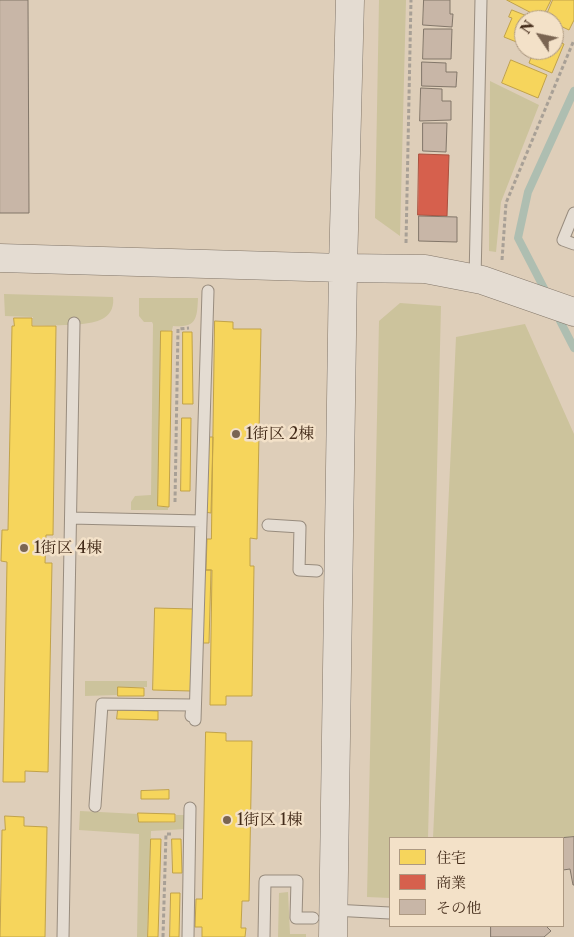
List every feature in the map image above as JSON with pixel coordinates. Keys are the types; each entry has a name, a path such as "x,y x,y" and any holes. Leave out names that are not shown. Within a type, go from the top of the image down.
{"street":[{"path":"333,937 323,914 324,572 343,268 350,0"},
{"path":"0,258 425,269 475,278 570,311"}],"lane":[{"path":"475,278 481,0"},
{"path":"574,213 563,240 574,244"},
{"path":"95,806 102,704 192,705 193,720 208,291"},
{"path":"63,937 74,322"},
{"path":"71,518 201,520"},
{"path":"268,525 300,527 299,570 324,572"},
{"path":"188,937 190,808"},
{"path":"264,937 265,881 297,881 296,918 323,914 389,913"}],"path":[{"path":"406,246 411,0"},
{"path":"502,260 506,203 574,40"},
{"path":"174,520 178,328 207,328"},
{"path":"163,937 166,834 190,834"}],"shaded area":[{"path":"379,0 406,0 400,236 375,218"},
{"path":"490,81 539,105 501,202 496,252 489,251"},
{"path":"4,294 113,297 113,303 109,314 98,321 70,325 33,325 33,317 5,316"},
{"path":"139,298 198,298 196,316 191,323 173,326 172,330 161,331 158,507 168,507 168,510 131,510 131,502 135,496 151,495 153,324 152,322 144,322 139,316"},
{"path":"400,303 441,306 428,837 389,837 389,898 367,897 379,321"},
{"path":"525,324 574,434 574,837 433,837 456,337"},
{"path":"85,681 147,681 147,687 118,687 117,695 85,696"},
{"path":"80,811 138,814 138,822 175,823 176,815 185,815 186,829 151,831 147,937 137,937 139,834 79,830"},
{"path":"288,892 290,934 306,934 306,937 278,937 279,893"}],"building: 住宅":[{"path":"507,0 551,0 546,10 526,10"},
{"path":"553,0 574,0 574,20 569,30 564,28 564,10 549,10"},
{"path":"512,10 514,11 514,41 504,37 512,18 509,17"},
{"path":"511,60 547,75 538,98 502,83"},
{"path":"530,60 557,60 552,73 529,63"},
{"name":"1街区 4棟","path":"14,318 32,318 32,326 56,326 53,535 46,535 45,563 52,563 48,772 25,771 25,782 3,782 7,562 1,561 2,530 8,530 12,326 14,326"},
{"name":"1街区 2棟","path":"215,321 233,322 233,329 261,329 257,539 250,538 250,566 254,566 252,696 226,696 226,705 210,705 212,570 206,570 207,539 211,539"},
{"path":"161,331 172,331 169,507 158,506"},
{"path":"183,332 192,332 193,404 183,404"},
{"path":"182,418 191,418 190,491 181,491"},
{"path":"206,437 213,437 211,513 204,512"},
{"path":"204,570 211,570 209,643 203,643"},
{"path":"155,608 193,609 191,691 153,690"},
{"path":"118,687 144,688 144,696 118,696"},
{"path":"118,710 158,711 158,720 117,719"},
{"name":"1街区 1棟","path":"206,732 226,733 226,741 252,741 249,901 242,901 241,928 246,928 245,937 202,937 202,927 195,927 196,899 202,899"},
{"path":"169,790 169,799 141,799 141,791"},
{"path":"138,813 175,814 175,822 139,822"},
{"path":"5,816 24,817 24,826 47,827 45,937 0,937 2,830 5,830"},
{"path":"151,839 161,839 158,937 148,937"},
{"path":"172,839 181,839 182,873 173,873"},
{"path":"171,893 180,893 179,937 170,937"}],"building: 商業":[{"path":"419,154 449,155 447,216 418,215"}],"building: その他":[{"path":"0,0 28,0 29,213 0,213"},
{"path":"424,0 450,0 450,14 453,14 452,27 423,25"},
{"path":"424,29 452,29 451,59 423,59"},
{"path":"422,62 446,63 446,72 457,72 456,87 422,86"},
{"path":"421,88 442,89 442,101 451,101 451,120 420,121"},
{"path":"423,123 447,123 446,152 423,151"},
{"path":"419,216 457,217 457,242 419,241"},
{"path":"574,837 574,885 570,869 564,870 564,838"},
{"path":"491,927 547,927 551,931 544,937 491,937"}],"waterway":[{"path":"548,296 518,238 528,192 574,91"},
{"path":"556,313 574,348"}],"place":[{"name":"1街区 2棟","path":"236,434"},
{"name":"1街区 4棟","path":"24,548"},
{"name":"1街区 1棟","path":"227,820"}]}
